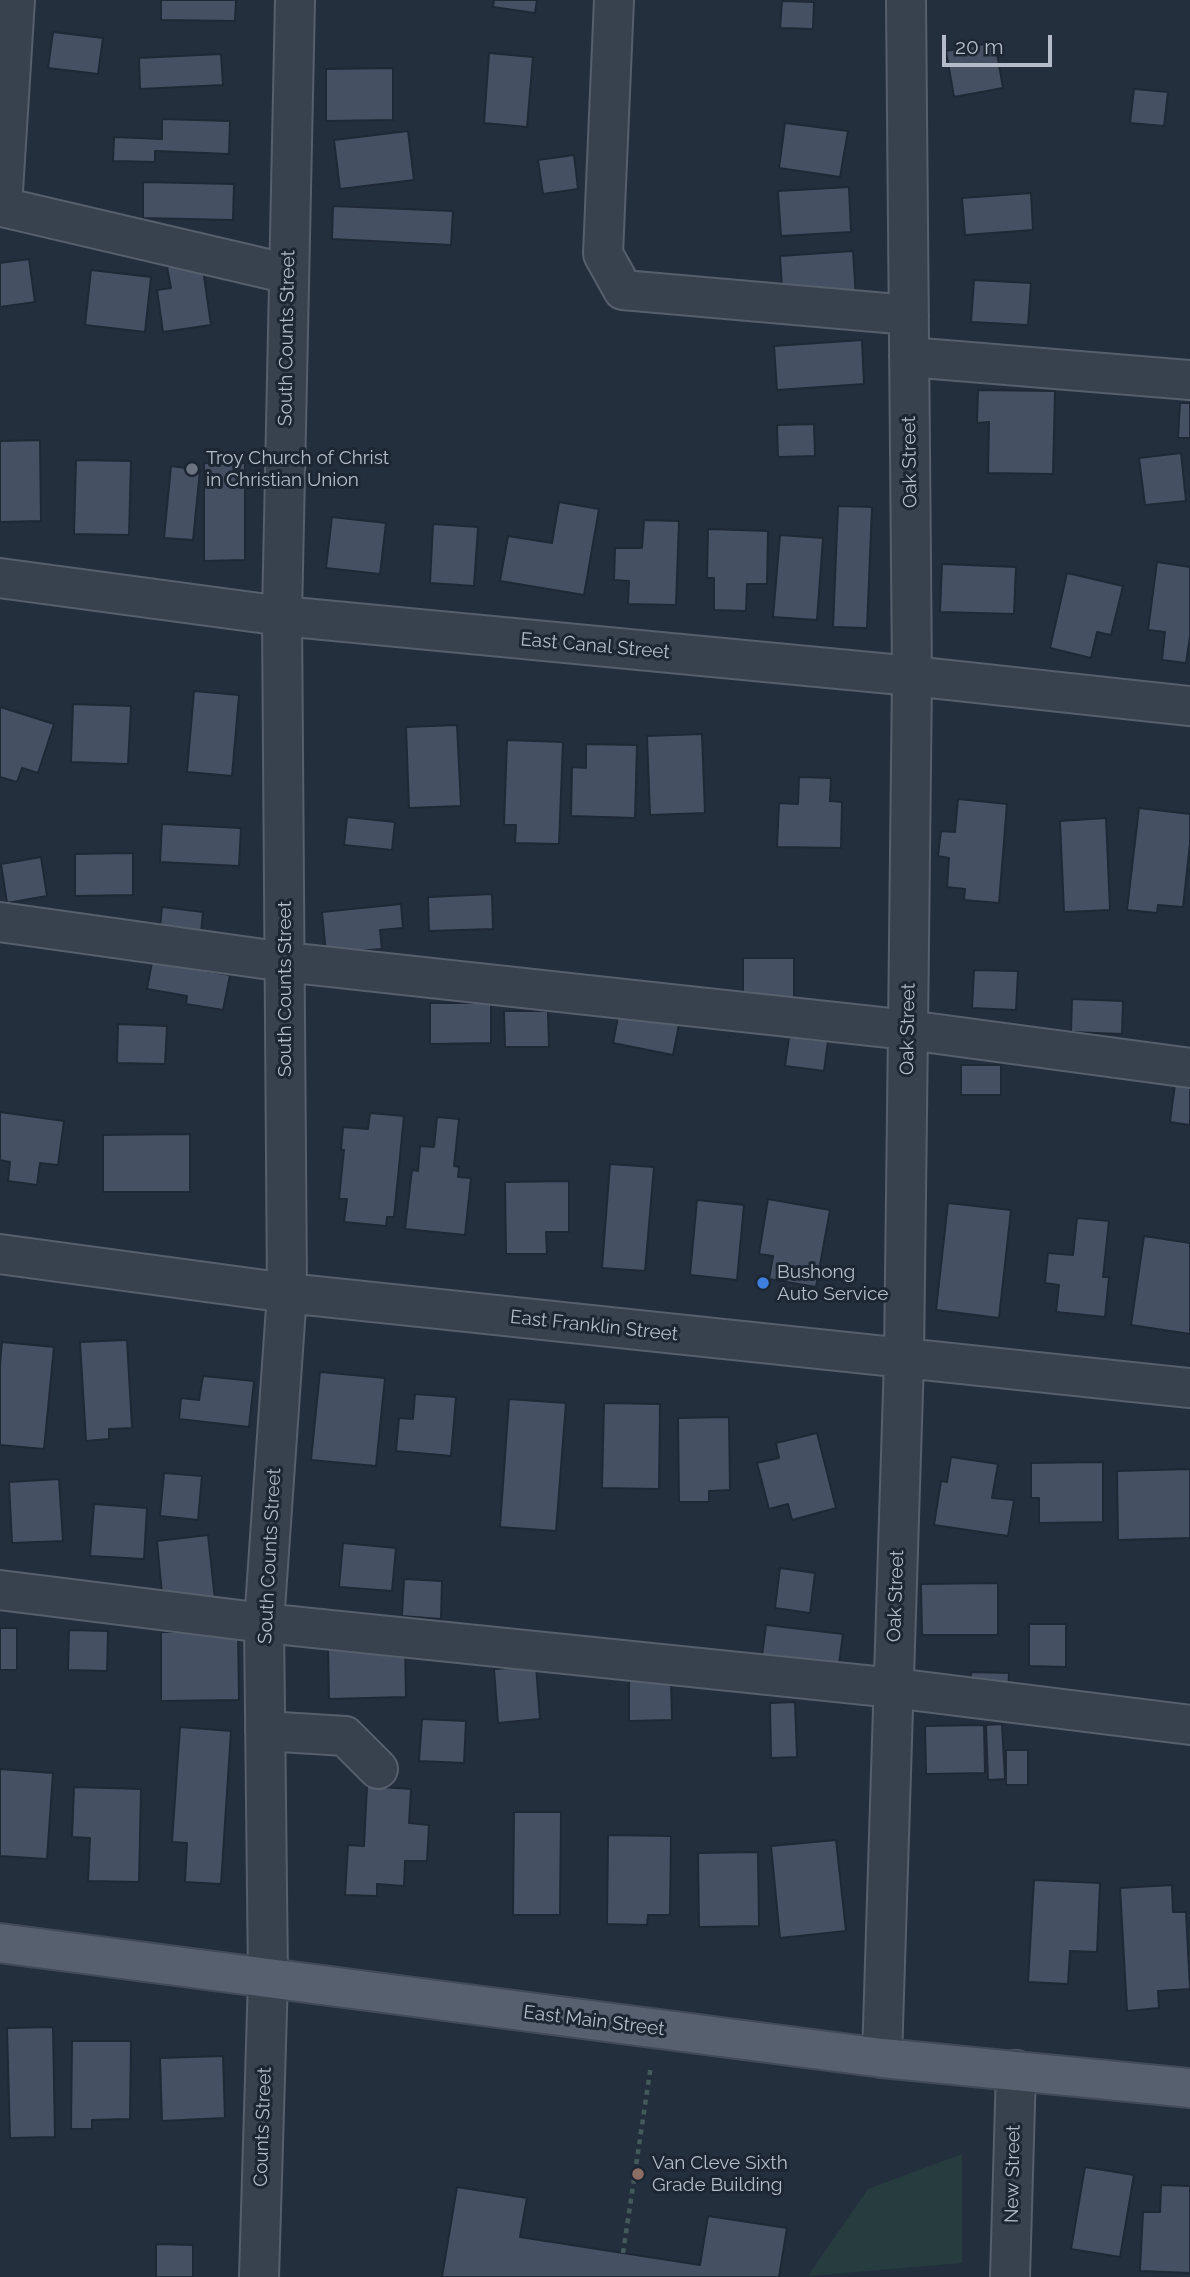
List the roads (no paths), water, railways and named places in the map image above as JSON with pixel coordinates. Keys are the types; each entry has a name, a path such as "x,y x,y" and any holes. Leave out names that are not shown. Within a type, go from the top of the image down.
{"main road":[{"name":"East Main Street","path":"0,1943 882,2059 1190,2088"}],"street":[{"path":"15,0 1,207 289,274"},
{"name":"South Counts Street","path":"268,1978 264,1623 287,1293 282,616 295,0"},
{"path":"614,0 603,254 624,290 909,315"},
{"name":"Oak Street","path":"882,2059 904,1359 908,1030 912,676 906,0"},
{"path":"909,357 1190,380"},
{"name":"East Canal Street","path":"0,578 282,616 912,676 1190,706"},
{"path":"0,922 285,962 908,1030 1190,1068"},
{"name":"East Franklin Street","path":"0,1255 287,1293 1190,1388"},
{"path":"0,1590 264,1623 894,1688 1190,1725"},
{"path":"265,1731 345,1736 378,1769"},
{"name":"Counts Street","path":"259,2277 268,1978"},
{"name":"New Street","path":"1010,2277 1016,2070"}],"place":[{"name":"Troy Church of Christ in Christian Union","path":"192,469"},
{"name":"Bushong Auto Service","path":"763,1283"},
{"name":"Van Cleve Sixth Grade Building","path":"638,2174"}]}
